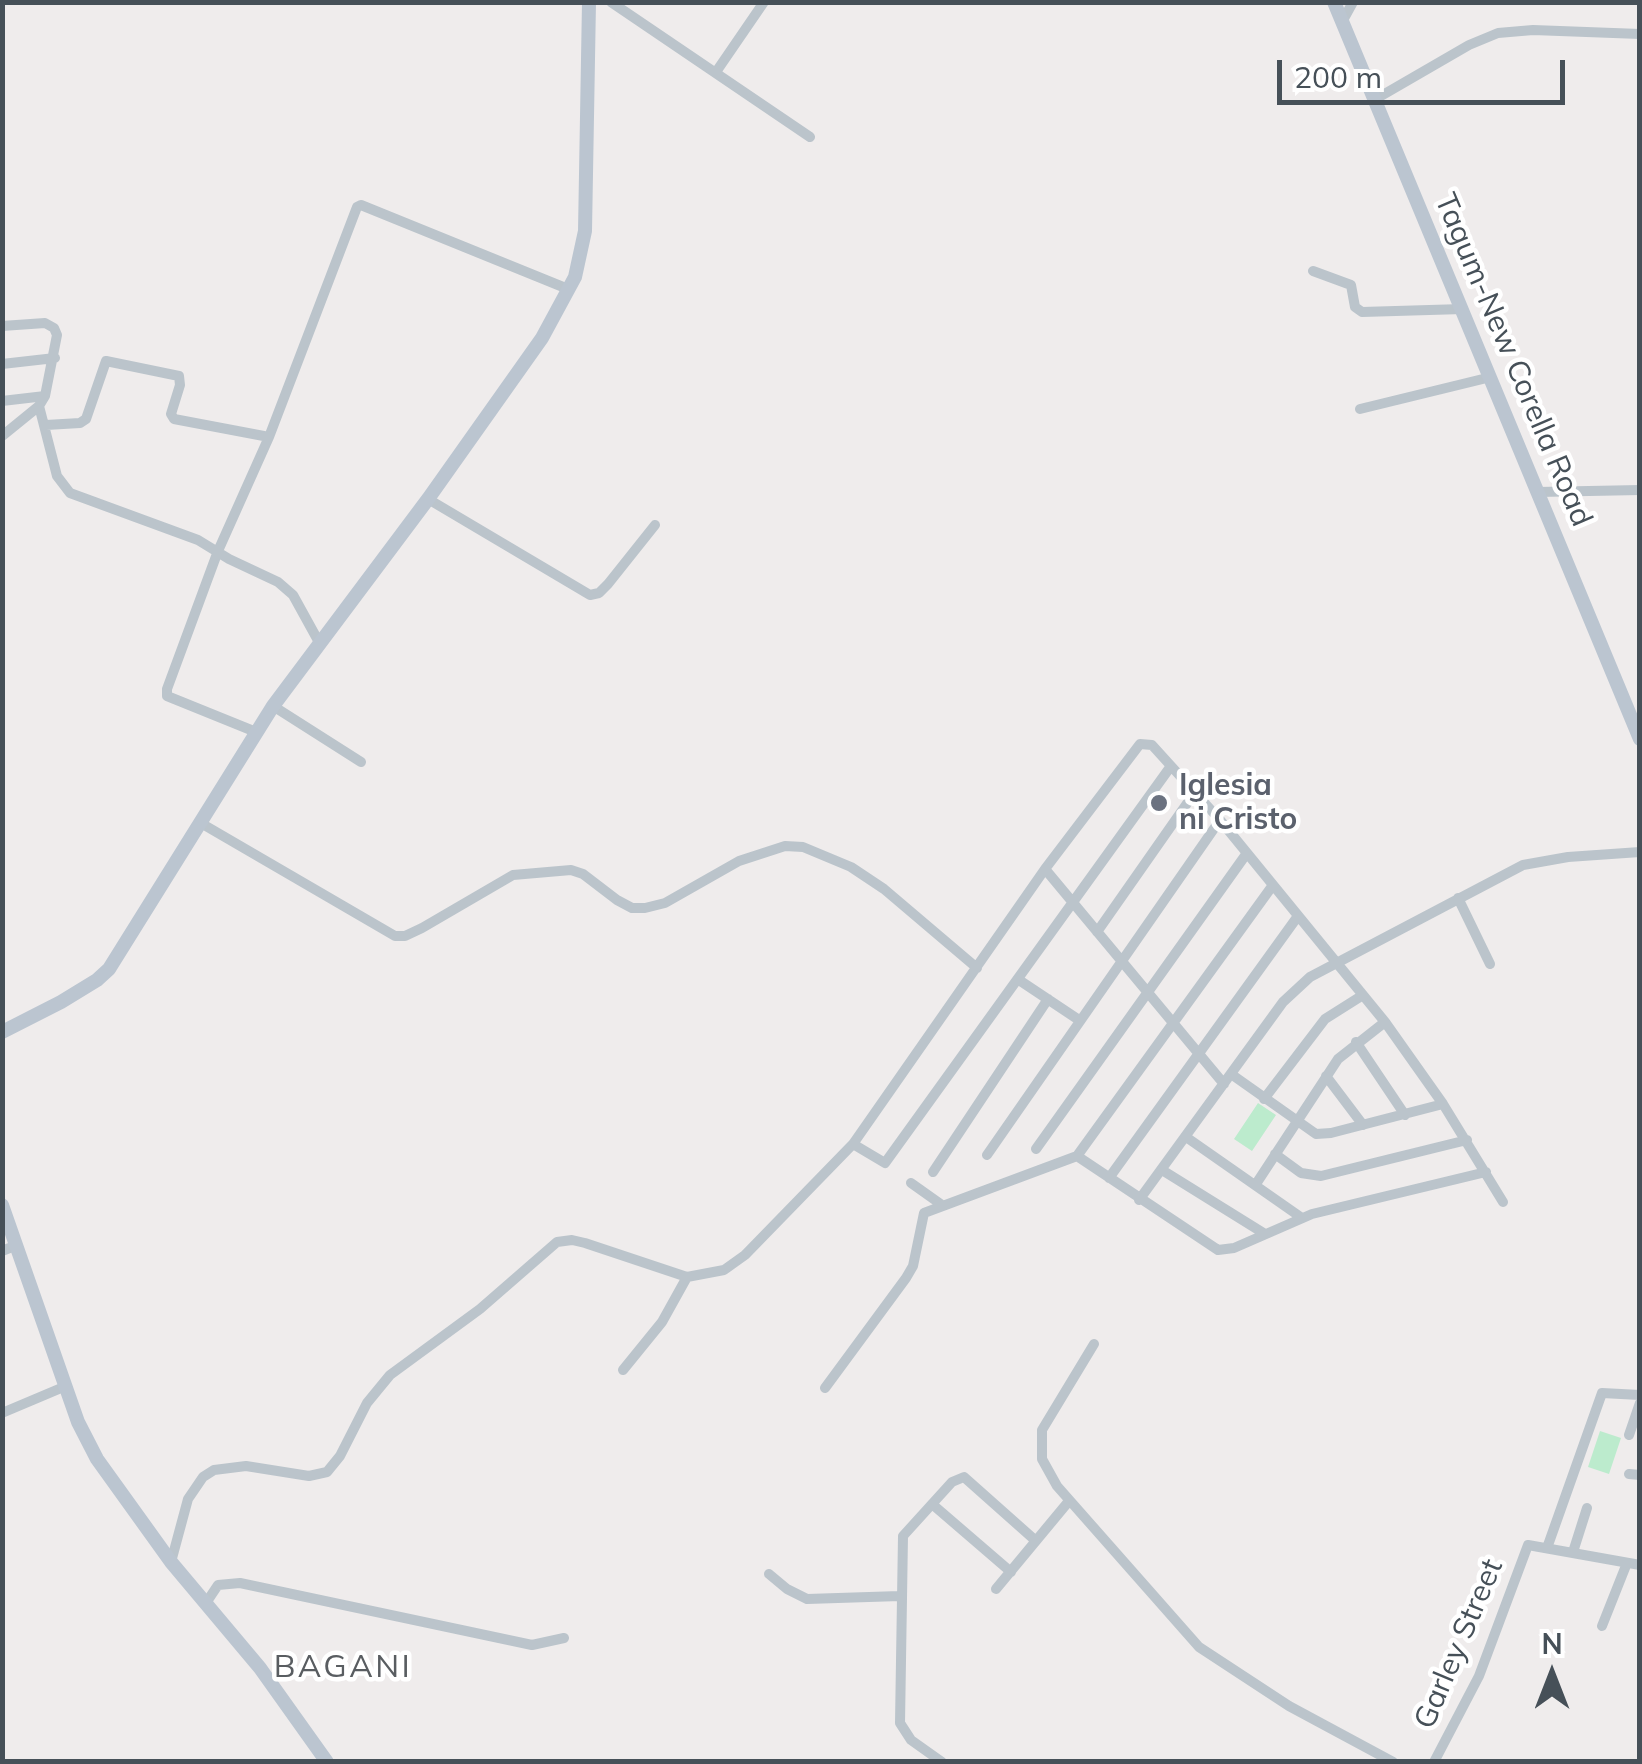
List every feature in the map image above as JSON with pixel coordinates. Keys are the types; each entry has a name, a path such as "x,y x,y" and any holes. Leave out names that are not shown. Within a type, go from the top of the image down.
{"street":[{"path":"2,1032 73,995 109,969 273,706 542,338 581,257 587,216 589,2"},
{"path":"611,2 810,138"},
{"path":"716,72 764,2"},
{"name":"Tagum-New Corella Road","path":"1334,2 1640,739"},
{"path":"1342,22 1354,2"},
{"path":"1374,100 1469,45 1498,33 1533,30 1640,34"},
{"path":"256,732 166,693 218,551 269,437 359,204 568,289"},
{"path":"1313,271 1351,285 1355,307 1362,312 1463,308"},
{"path":"2,326 49,324 57,335 55,358 42,401 58,476 70,492 198,540 286,587 320,644"},
{"path":"2,364 55,358"},
{"path":"46,425 80,423 86,419 106,361 179,376 180,385 170,414 174,419 269,437"},
{"path":"1360,409 1491,378"},
{"path":"2,401 42,401"},
{"path":"2,436 42,401"},
{"path":"1538,492 1640,490"},
{"path":"428,499 590,594 599,593 608,584 655,525"},
{"path":"273,706 362,762"},
{"path":"171,1562 188,1499 203,1477 214,1470 246,1466 309,1476 327,1472 383,1382 480,1309 557,1242 585,1243 687,1277 724,1270 744,1255 852,1144 1045,869 1140,744 1152,745 1220,820 1385,1022 1444,1104 1503,1202"},
{"path":"852,1144 885,1163 1171,766"},
{"path":"1098,932 1195,792"},
{"path":"986,1155 1220,820"},
{"path":"199,822 383,930 405,936 513,875 571,870 632,908 645,908 665,903 714,873 762,852 785,846 804,847 852,867 884,889 977,968"},
{"path":"1139,1200 1294,989 1336,962 1534,862 1640,852"},
{"path":"1036,1149 1247,854"},
{"path":"1045,869 1224,1084"},
{"path":"825,1388 913,1266 924,1212 1077,1156 1273,885"},
{"path":"1458,898 1490,964"},
{"path":"1109,1178 1298,916"},
{"path":"1019,980 1079,1020"},
{"path":"1264,1099 1325,1018 1363,996"},
{"path":"933,1172 1048,999"},
{"path":"1256,1184 1326,1076 1356,1042 1385,1022"},
{"path":"1356,1042 1404,1115"},
{"path":"1232,1074 1294,1121 1321,1134 1444,1104"},
{"path":"1326,1076 1363,1125"},
{"path":"1186,1137 1302,1218"},
{"path":"1275,1154 1300,1172 1321,1176 1467,1140"},
{"path":"1077,1156 1218,1250 1234,1248 1302,1218 1486,1172"},
{"path":"1162,1170 1264,1234"},
{"path":"912,1183 942,1205"},
{"path":"2,1204 10,1248 96,1459 171,1562 260,1668 327,1762"},
{"path":"623,1370 662,1322 687,1277"},
{"path":"1094,1344 1042,1430 1042,1459 1069,1501 1199,1647 1289,1706 1393,1762"},
{"path":"2,1413 66,1386"},
{"path":"1640,1396 1602,1393 1547,1548 1640,1566"},
{"path":"1629,1435 1640,1404"},
{"path":"942,1762 912,1740 900,1723 903,1536 956,1478 964,1477 1036,1541"},
{"path":"996,1589 1069,1501"},
{"path":"932,1504 1010,1572"},
{"path":"1573,1552 1587,1508"},
{"name":"Garley Street","path":"1434,1762 1480,1676 1528,1545 1547,1548"},
{"path":"1602,1626 1627,1563"},
{"path":"769,1574 807,1599 900,1596"},
{"path":"206,1603 218,1586 240,1583 532,1646 564,1638"}],"green space":[{"path":"1258,1103 1276,1115 1252,1151 1234,1139"},
{"path":"1600,1431 1621,1438 1609,1474 1588,1467"}],"place":[{"name":"Iglesia ni Cristo","path":"1159,803"}],"district":[{"name":"BAGANI","path":"343,1667"}]}
